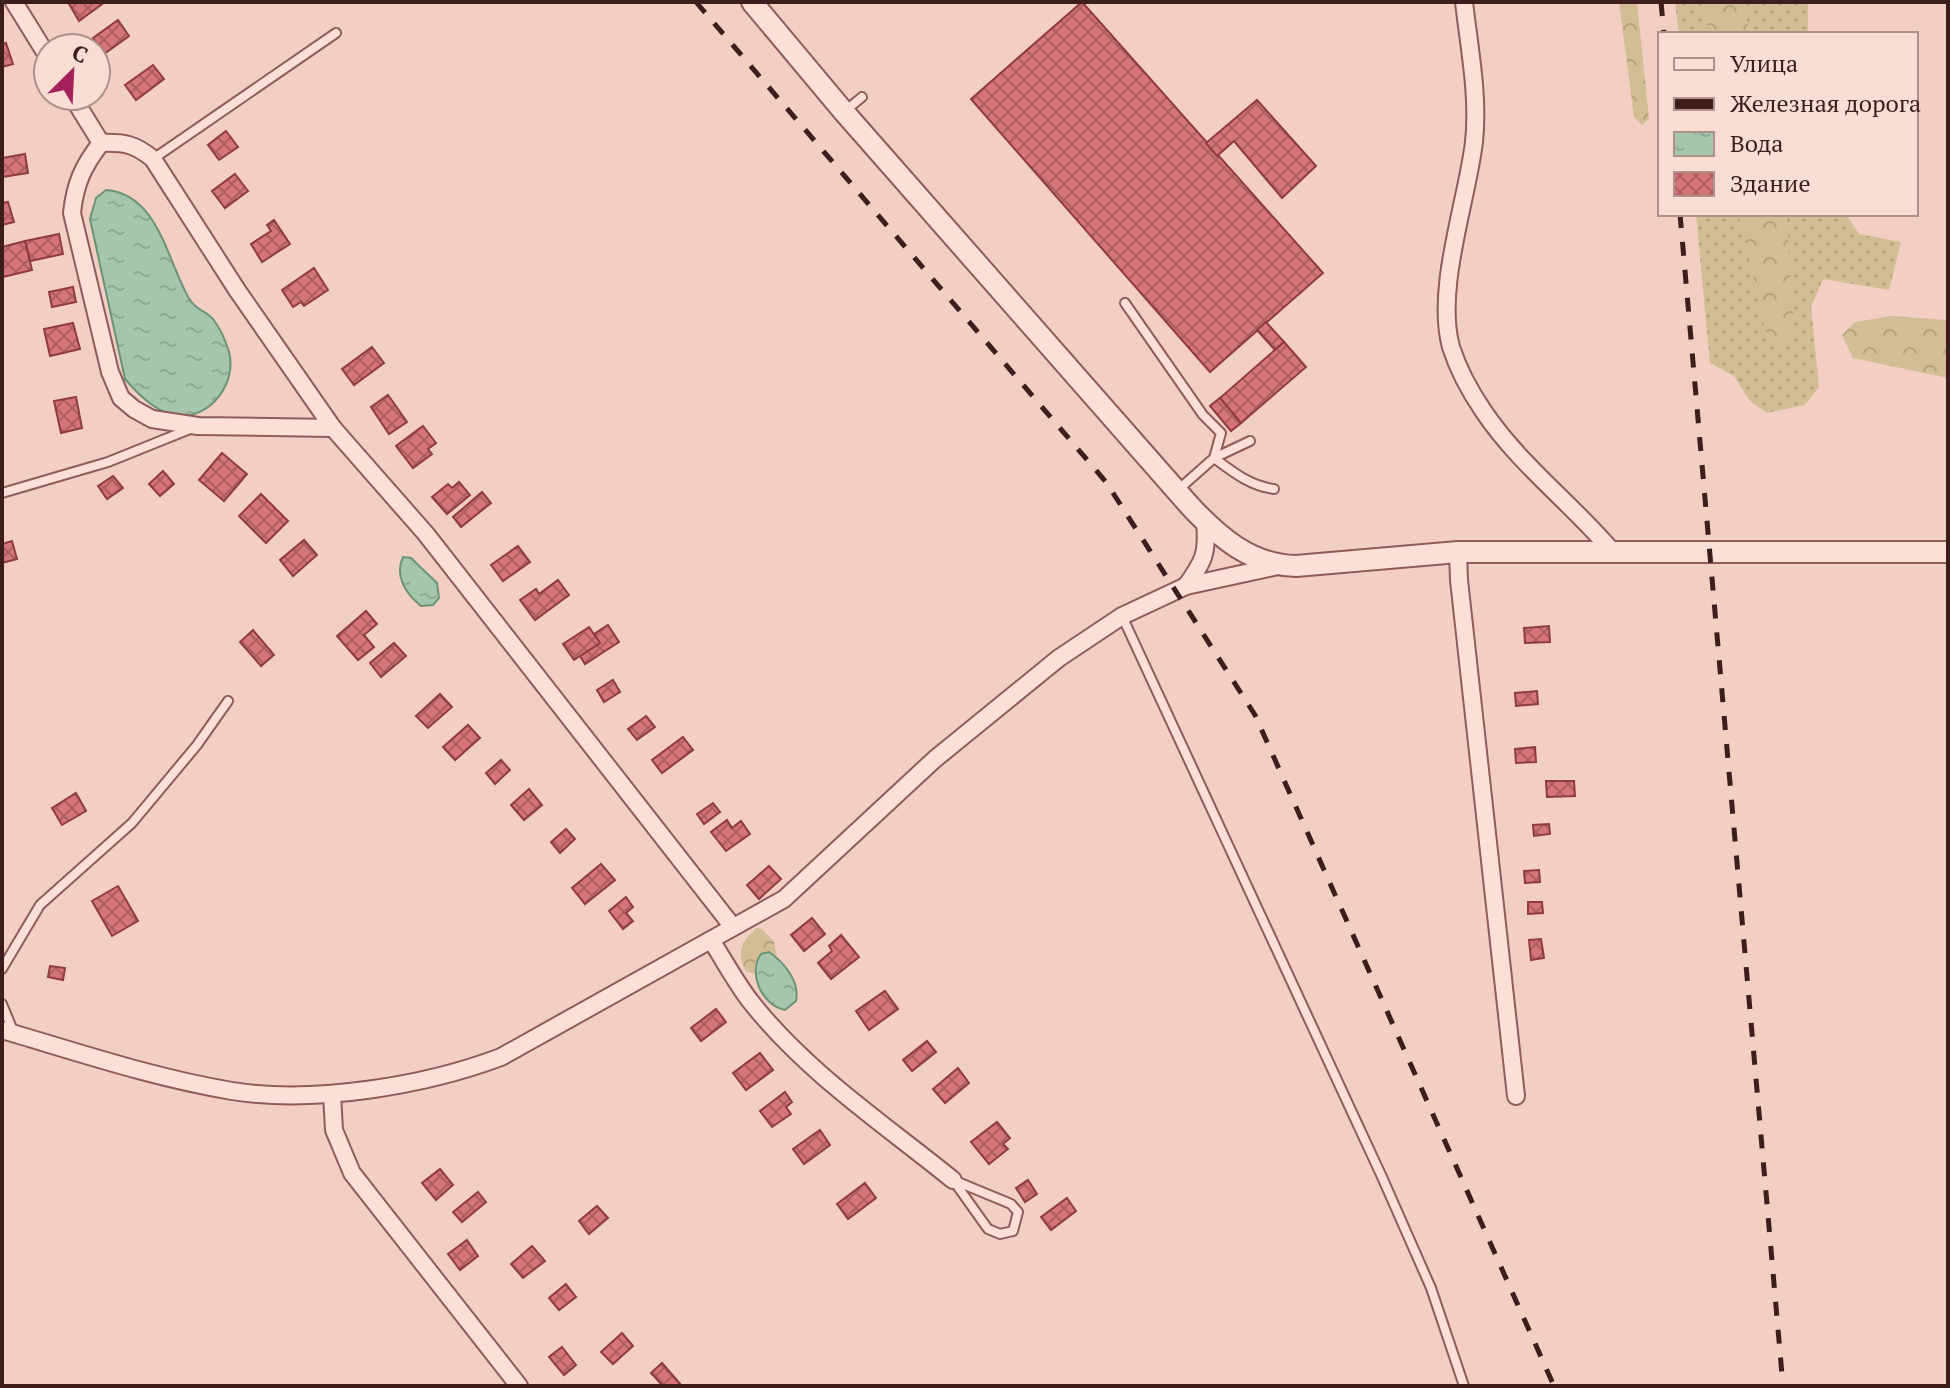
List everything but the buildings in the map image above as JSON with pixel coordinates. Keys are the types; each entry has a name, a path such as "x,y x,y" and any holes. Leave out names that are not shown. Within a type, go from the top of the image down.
{"street":[{"path":"14,2 33,32"},
{"path":"752,2 844,112 1205,522 1244,553 1278,566"},
{"path":"1464,2 1476,117 1450,279 1448,312 1451,346 1483,411 1522,460 1592,527 1612,551"},
{"path":"82,112 101,143"},
{"path":"333,428 198,426 152,419 121,398 110,372 72,213 79,176 84,164 101,143 123,142 138,146 153,159 245,302 333,428 426,534 733,927"},
{"path":"1186,586 1203,563 1208,547 1205,522"},
{"path":"1458,552 1516,1096"},
{"path":"8,1032 169,1077 233,1091 332,1094 461,1072 501,1057 784,899 935,759 1059,658 1122,616 1186,586 1278,566 1458,552 1948,552"},
{"path":"711,940 750,1001 774,1029 834,1087 953,1180"},
{"path":"332,1094 334,1130 352,1173 519,1386"}],"lane":[{"path":"153,159 336,33"},
{"path":"844,112 862,97"},
{"path":"1125,303 1203,415 1221,433 1214,458"},
{"path":"2,493 108,462 198,426"},
{"path":"1177,491 1214,458 1250,441"},
{"path":"1214,458 1246,481 1274,489"},
{"path":"1122,616 1382,1177 1431,1288 1464,1386"},
{"path":"2,969 40,905 132,823 197,745 228,701"},
{"path":"2,1004 8,1032"},
{"path":"953,1180 1011,1204 1018,1212 1013,1231 1000,1234 988,1229 953,1180"}],"green space":[{"path":"1619,2 1637,2 1649,119 1642,125 1634,117"},
{"path":"1675,2 1703,2 1708,32 1679,32"},
{"path":"1703,2 1743,2 1750,32 1708,32"},
{"path":"1743,2 1808,2 1808,32 1750,32"},
{"path":"1696,216 1739,216 1767,337 1786,216 1847,216 1859,234 1901,242 1889,290 1823,279 1811,307 1819,387 1805,405 1767,413 1750,401 1734,376 1710,363"},
{"path":"1739,216 1786,216 1795,339 1783,348 1767,337"},
{"path":"1892,316 1948,320 1948,378 1853,358 1842,335 1855,322"},
{"path":"757,928 762,929 774,942 777,957 769,952 755,962 754,974 746,971 741,953 747,938"}],"water":[{"path":"106,190 124,194 150,217 190,300 213,319 224,340 231,363 229,375 220,396 202,411 180,416 164,412 142,397 125,379 90,219 96,198"},
{"path":"403,557 411,558 437,583 439,598 433,605 421,606 406,590 400,571"},
{"path":"769,952 786,967 796,987 796,1001 785,1010 770,1002 756,979 757,961 761,954"}],"railway":[{"path":"696,2 1106,482 1255,715 1554,1386"},
{"path":"1661,2 1664,32"},
{"path":"1680,216 1783,1386"}]}
